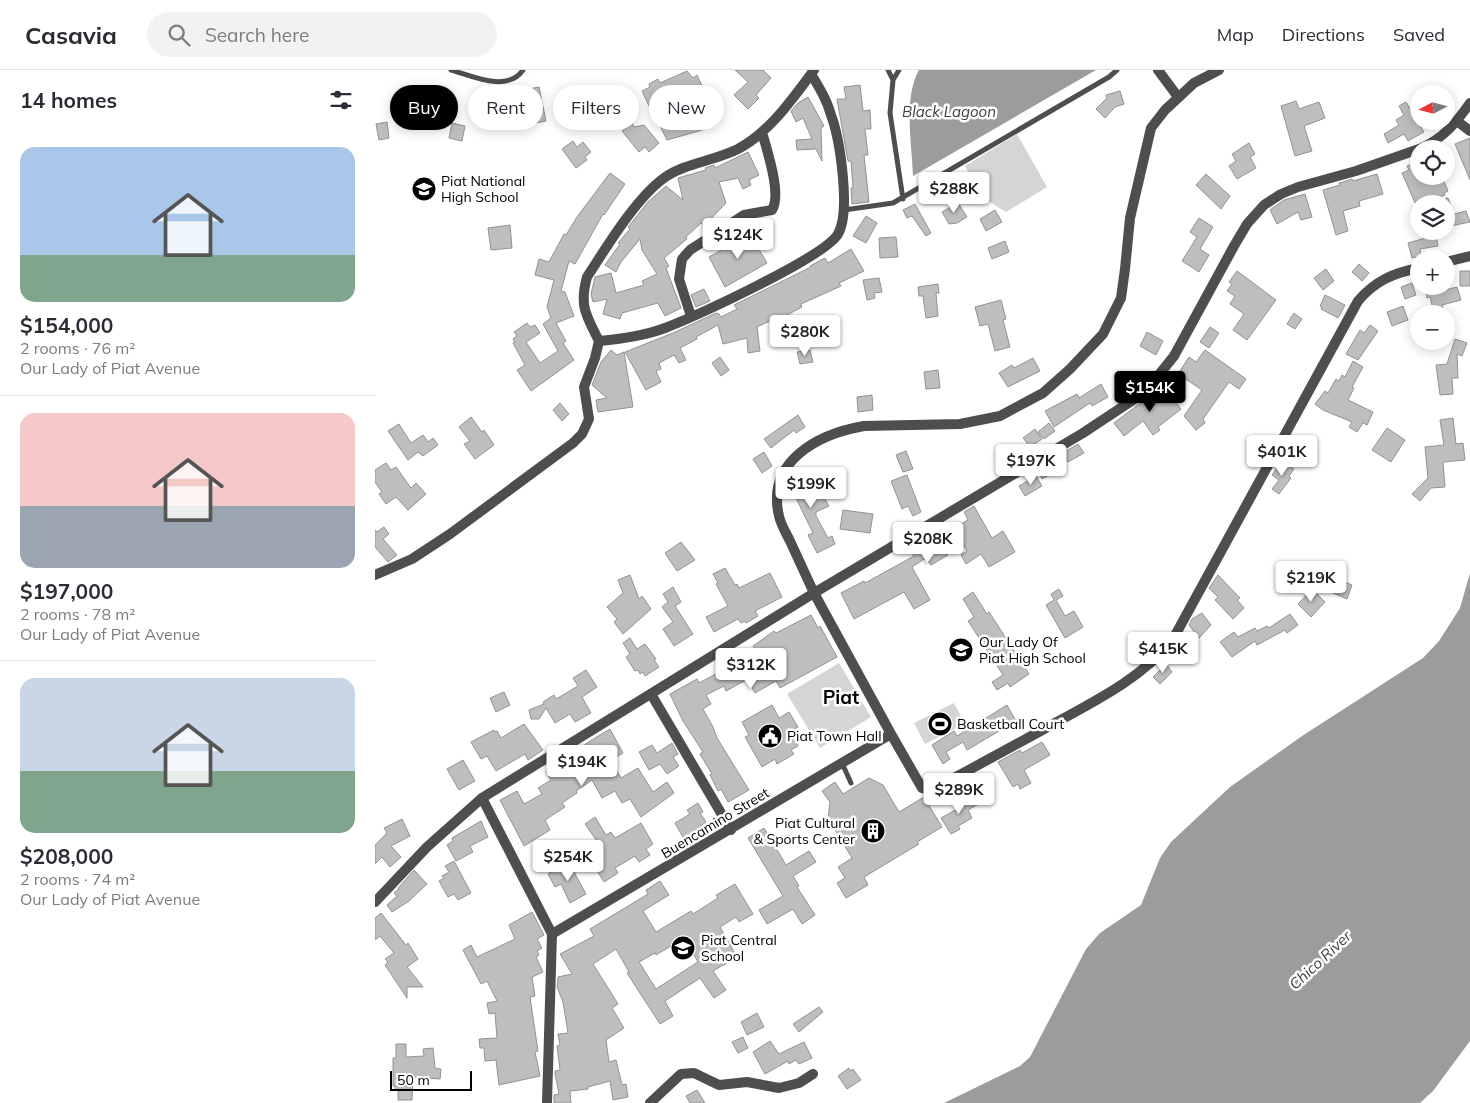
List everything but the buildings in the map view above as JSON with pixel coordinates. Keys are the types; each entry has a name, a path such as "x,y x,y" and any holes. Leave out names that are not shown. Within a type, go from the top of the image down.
{"street":[{"path":"1158,70 1178,97"},
{"path":"1219,70 1194,83 1165,110 1151,128 1130,218 1121,298 1103,334 1069,369 1043,393 999,416 960,424 851,428 811,445 788,465 777,488 777,504 780,519 814,593 922,788 929,790 1102,698 1141,672 1161,655 1173,641 1358,301 1367,291 1384,278 1410,271"},
{"path":"375,574 412,559 450,534 573,443 582,434 589,419 584,387 599,341 585,311 582,299 587,277 631,213 664,178 681,169 717,158 739,148 762,132 813,72 832,116 839,150 845,218 839,234 831,243 813,256 691,316 664,328 636,336 599,341"},
{"path":"1435,140 1444,135 1470,103"},
{"path":"1457,121 1470,131"},
{"path":"691,316 679,279 682,259 690,250 744,215 772,210 775,205 773,180 762,132"},
{"path":"375,902 427,847 482,798 814,593 1083,433 1145,392 1174,356 1247,224 1264,205 1281,194 1410,152"},
{"path":"1455,260 1469,257"},
{"path":"651,694 731,830"},
{"name":"Buencamino Street","path":"552,934 891,734"},
{"path":"482,798 552,934 547,1103"},
{"path":"650,1103 681,1074 694,1073 719,1085 747,1082 779,1088 799,1083 813,1074"}],"lane":[{"path":"451,70 503,82 514,80 523,70"},
{"path":"888,70 893,80"},
{"path":"899,70 893,80 890,113 903,199"},
{"path":"844,210 893,203 903,199 1109,77 1117,70"},
{"path":"842,763 851,783"}],"shaded area":[{"path":"1017,134 1047,187 1006,212 982,197 965,166"},
{"path":"839,663 871,717 820,748 787,694"},
{"name":"Basketball Court","path":"954,703 965,724 925,744 914,723"}],"water":[{"name":"Black Lagoon","path":"919,70 1096,70 913,176 910,107 914,81"},
{"name":"Chico River","path":"1470,573 1470,1041 1433,1091 1420,1103 944,1103 1020,1066 1030,1057 1086,949 1100,933 1141,905 1160,858 1171,842 1230,787 1302,736 1423,658 1439,641 1460,608"}],"place":[{"name":"Piat National High School","path":"424,189"},
{"name":"Our Lady Of Piat High School","path":"961,650"},
{"name":"Basketball Court","path":"940,724"},
{"name":"Piat Town Hall","path":"770,736"},
{"name":"Piat Cultural & Sports Center","path":"873,831"},
{"name":"Piat Central School","path":"683,948"}],"district":[{"name":"Piat","path":"841,697"}]}
